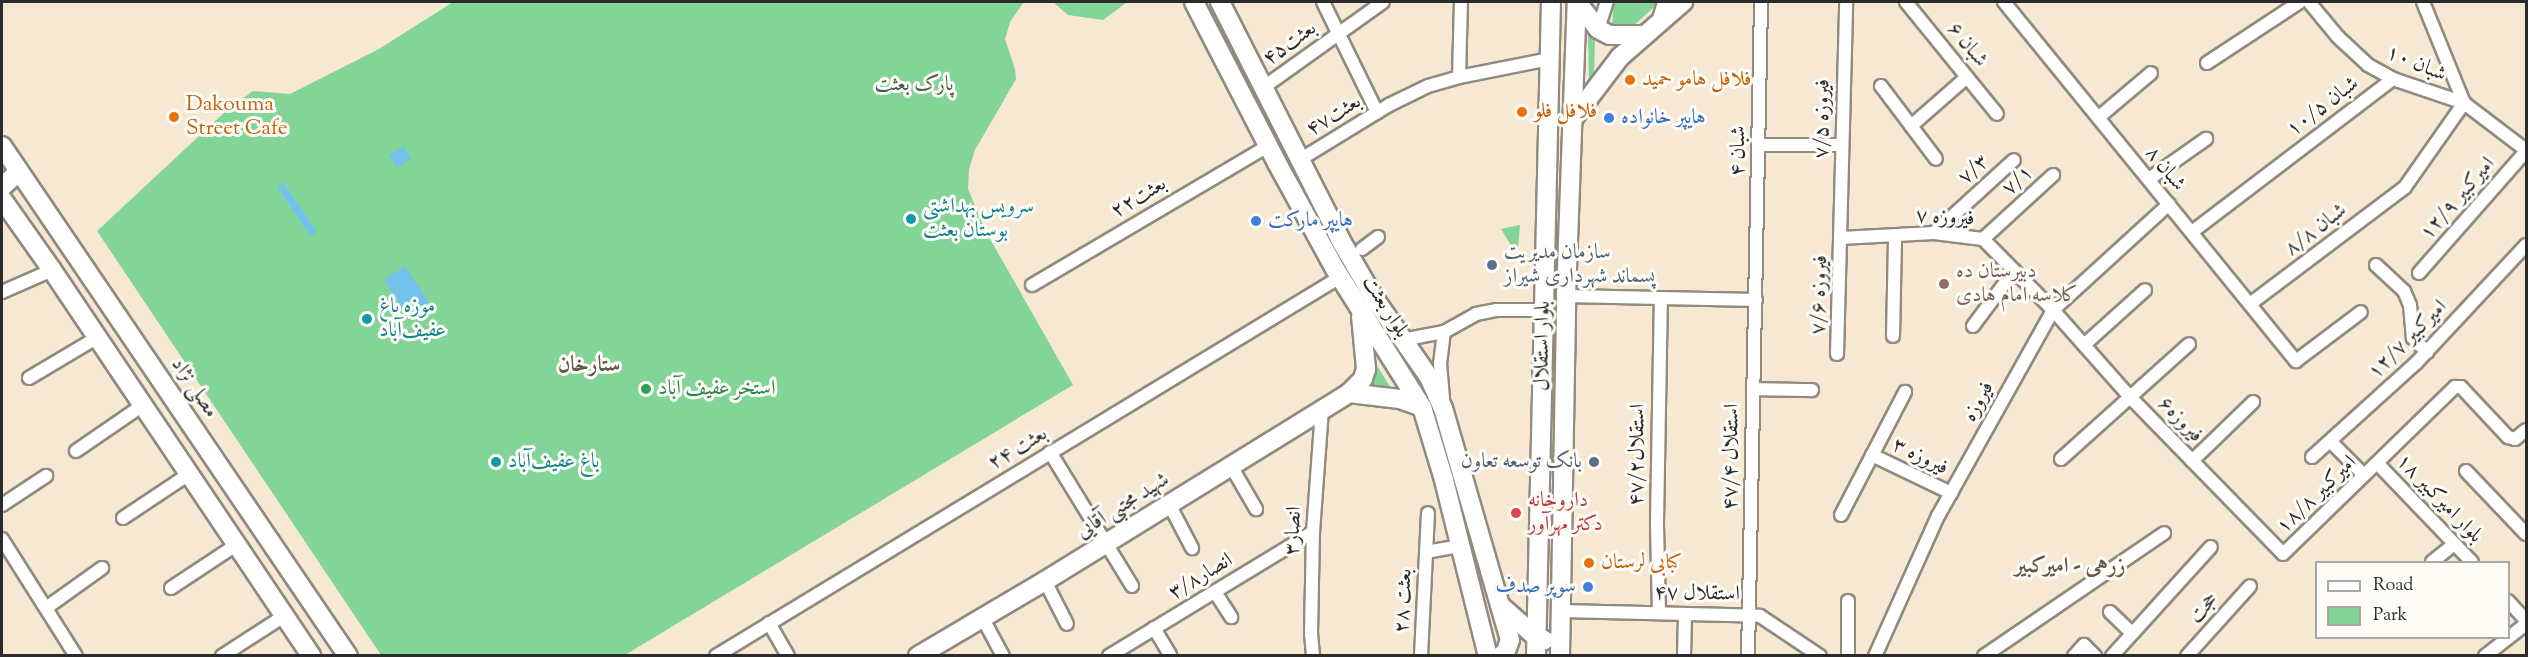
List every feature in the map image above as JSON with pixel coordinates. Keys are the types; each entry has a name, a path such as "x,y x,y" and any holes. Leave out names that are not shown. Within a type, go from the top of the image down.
{"main road":[{"name":"بلوار بعثت","path":"1194,2 1268,146 1340,277 1422,408 1492,655 1505,654 1510,640 1502,607 1494,588 1443,408 1429,377 1402,340 1340,239 1220,2"},
{"name":"بلوار استقلال","path":"1536,656 1542,310 1551,2"},
{"name":"بلوار استقلال","path":"1560,650 1566,296 1577,2"},
{"path":"1577,2 1598,29 1610,35 1644,34"},
{"path":"1572,120 1602,78 1644,34 1683,2"},
{"name":"مصلی نژاد","path":"2,146 348,656"},
{"path":"2,187 19,171"},
{"path":"2,199 98,337 311,656"},
{"path":"1545,204 1569,204"},
{"path":"1349,393 1362,379 1366,369 1360,311"},
{"path":"1349,393 1400,399 1422,408"},
{"name":"شهید مجتبی آقایی","path":"918,656 1045,581 1349,393"},
{"path":"1494,588 1504,601 1515,605 1526,599 1537,587"},
{"path":"1502,607 1536,637 1560,650"}],"street":[{"path":"1323,2 1377,112"},
{"name":"بعثت۴۵","path":"1264,87 1383,2"},
{"path":"1459,77 1461,2"},
{"path":"1598,29 1607,2"},
{"path":"1658,22 1664,2"},
{"name":"۴ شبان","path":"1756,300 1761,2"},
{"name":"۷/۵ فیروزه","path":"1841,238 1846,2"},
{"name":"۶ شبان","path":"1906,2 1997,114"},
{"name":"۸ شبان","path":"2004,2 2296,361 2361,312"},
{"path":"2207,63 2300,2"},
{"name":"۱۰ شبان","path":"2309,2 2345,44 2368,65 2392,79 2464,103"},
{"path":"2424,2 2464,103 2526,151"},
{"name":"بعثت۴۷","path":"1301,159 1389,105 1428,86 1459,77 1550,59"},
{"path":"2098,117 2151,74"},
{"path":"1911,126 1967,77"},
{"name":"۱۰/۵ شبان","path":"2192,232 2392,79"},
{"path":"1881,86 1936,159"},
{"name":"۸/۸ شبان","path":"2250,304 2405,187 2464,103"},
{"path":"2149,179 2206,139"},
{"path":"1759,145 1842,145"},
{"name":"بعثت۲۲","path":"1032,285 1268,146"},
{"name":"۱۲/۹ امیرکبیر","path":"2419,273 2526,151"},
{"name":"۷/۳","path":"1934,233 2014,160"},
{"name":"۷/۱","path":"1983,239 2053,175"},
{"name":"فیروزه","path":"1875,656 1938,516 2053,310 2169,204"},
{"name":"۷ فیروزه","path":"1841,238 1895,237 1934,233 1983,239 2053,310"},
{"path":"1362,249 1378,237"},
{"path":"1893,336 1895,237"},
{"name":"۷/۶ فیروزه","path":"1837,354 1841,238"},
{"name":"۱۲/۷ امیرکبیر","path":"2312,457 2427,352 2526,245"},
{"path":"2376,266 2404,291 2410,305 2413,338 2427,352"},
{"path":"2,292 52,270"},
{"path":"1972,326 2014,271"},
{"name":"بعثت ۲۴","path":"716,656 1340,277"},
{"path":"2084,345 2145,290"},
{"path":"1566,296 1756,300"},
{"name":"استقلال۴۷/۲","path":"1659,613 1656,522 1661,298"},
{"name":"۴۷/۴ استقلال","path":"1748,656 1756,300"},
{"path":"1402,340 1444,332 1476,314 1542,310"},
{"name":"فیروزه۶","path":"2053,310 2130,397 2283,554"},
{"path":"1443,408 1440,364 1444,332"},
{"path":"28,378 98,337"},
{"path":"2061,459 2189,344"},
{"name":"۱۸/۸ امیرکبیر","path":"2283,554 2458,386 2508,437 2515,439 2526,430"},
{"path":"1753,389 1812,390"},
{"path":"1841,515 1905,392"},
{"path":"2192,461 2253,402"},
{"path":"76,451 143,405"},
{"name":"انصار۳","path":"1313,656 1311,634 1313,532 1322,409"},
{"path":"2330,441 2364,475"},
{"path":"1050,452 1132,586"},
{"name":"۳ فیروزه","path":"1872,455 1951,493"},
{"name":"۱۸ بلوار امیرکبیر","path":"2377,463 2471,561"},
{"path":"1231,466 1256,509"},
{"path":"2466,471 2526,534"},
{"path":"123,518 189,474"},
{"path":"2,505 46,476"},
{"path":"1169,504 1192,548"},
{"name":"بعثت ۲۸","path":"1421,654 1428,513"},
{"name":"انصار۳/۸","path":"1108,656 1313,532"},
{"path":"1984,656 2164,533"},
{"path":"2433,561 2454,544"},
{"path":"3,545 46,608 70,653"},
{"path":"171,588 236,545"},
{"name":"بعثت ۲۸","path":"1426,552 1460,546"},
{"path":"2112,656 2211,547"},
{"path":"46,608 102,568"},
{"path":"1045,581 1067,624"},
{"name":"حجت","path":"2187,656 2250,586"},
{"path":"1215,592 1231,617"},
{"path":"1848,601 1848,656"},
{"path":"2510,603 2526,622 2510,635"},
{"name":"۴۷ استقلال","path":"1562,611 1760,616 1819,655"},
{"path":"2110,612 2132,633"},
{"path":"1684,656 1685,614"},
{"path":"222,656 284,616"},
{"path":"982,617 1003,656"},
{"path":"770,623 788,656"},
{"path":"1154,628 1170,655"},
{"path":"2485,656 2506,639"},
{"path":"2074,656 2084,645 2095,656"}],"green space":[{"name":"باغ عفیف‌آباد","path":"453,2 1024,2 1010,22 1005,39 1016,79 975,150 969,169 968,189 985,230 1073,385 625,655 381,655 97,231 227,110 253,91 290,94 379,49"},
{"path":"1053,2 1127,2 1103,20 1068,15"},
{"path":"1614,2 1656,2 1653,8 1632,27 1618,28 1612,25"},
{"path":"1588,31 1595,38 1594,76 1589,83"},
{"path":"1520,225 1518,248 1514,250 1501,229"},
{"path":"1376,364 1392,390 1365,388"}],"water":[{"path":"403,146 411,159 397,168 389,155"},
{"path":"283,182 317,232 310,236 277,186"},
{"path":"405,266 429,302 408,316 384,280"}],"place":[{"name":"فلافل هامو حمید","path":"1630,80"},
{"name":"فلافل فلو","path":"1522,112"},
{"name":"Dakouma Street Cafe","path":"174,117"},
{"name":"هایپر خانواده","path":"1609,118"},
{"name":"سرویس بهداشتی بوستان بعثت","path":"911,219"},
{"name":"هایپر مارکت","path":"1256,221"},
{"name":"سازمان مدیریت پسماند شهرداری شیراز","path":"1492,265"},
{"name":"دبیرستان ده کلاسه امام هادی","path":"1944,284"},
{"name":"موزه باغ عفیف‌آباد","path":"367,319"},
{"name":"استخر عفیف آباد","path":"646,389"},
{"name":"باغ عفیف‌آباد","path":"496,462"},
{"name":"بانک توسعه تعاون","path":"1594,462"},
{"name":"داروخانه دکتر مهرآور","path":"1516,513"},
{"name":"کبابی لرستان","path":"1589,563"},
{"name":"سوپر صدف","path":"1588,587"}],"district":[{"name":"ستارخان","path":"589,367"},
{"name":"زرهی - امیرکبیر","path":"2070,568"}],"park label":[{"name":"پارک بعثت","path":"914,85"}]}
